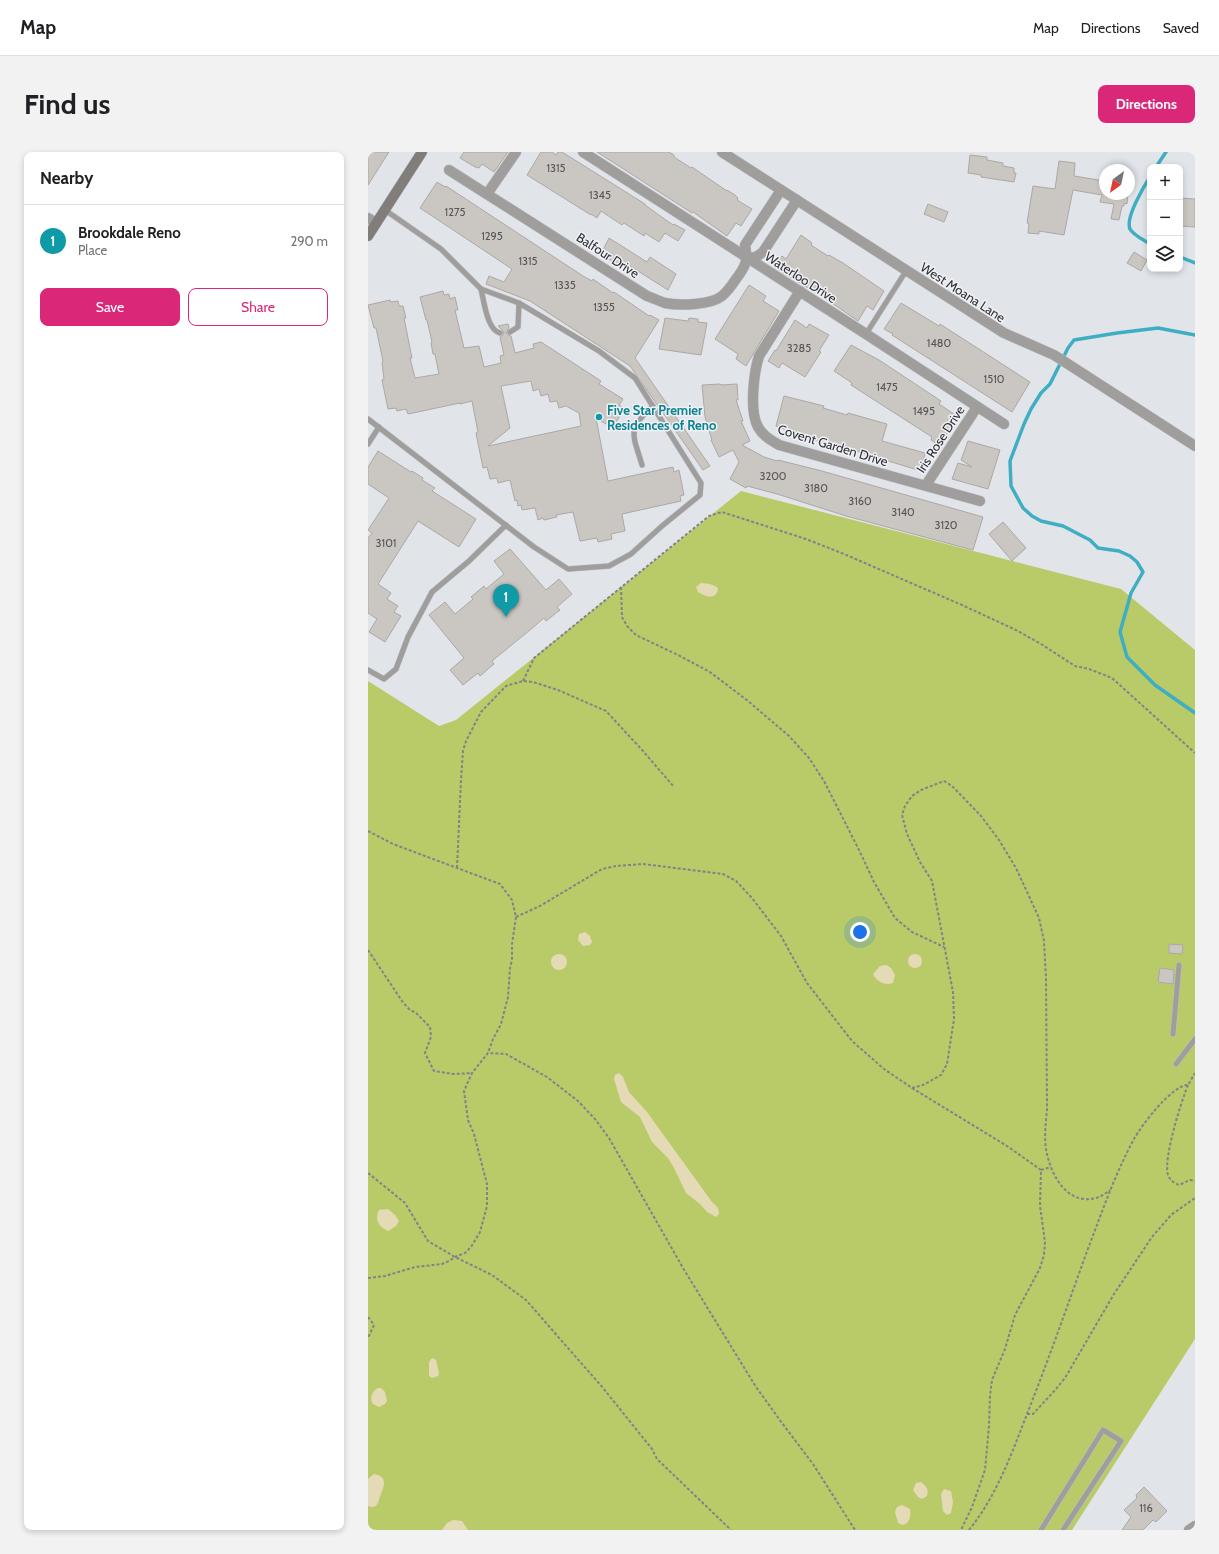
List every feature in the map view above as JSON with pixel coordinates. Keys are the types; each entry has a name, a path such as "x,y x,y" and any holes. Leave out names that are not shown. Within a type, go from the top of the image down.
{"main road":[{"path":"368,236 372,221 385,210 422,152"}],"street":[{"path":"487,194 516,152"},
{"name":"Waterloo Drive","path":"583,152 1004,424"},
{"name":"West Moana Lane","path":"722,152 1004,333 1054,355 1195,446"},
{"name":"Balfour Drive","path":"450,170 648,296 666,303 684,304 708,302 721,297 741,273 748,258 745,245 781,190"},
{"path":"748,258 763,252 797,200"},
{"name":"Covent Garden Drive","path":"800,291 759,356 755,368 753,404 758,426 767,438 779,445 980,500"},
{"name":"Iris Rose Drive","path":"926,486 977,407"},
{"path":"1189,1530 1195,1526"}],"lane":[{"path":"368,419 506,524 534,548 568,569 609,566 631,554 700,495 701,483 635,378 599,351 519,303 481,289 440,249 385,210"},
{"path":"866,334 906,271"},
{"path":"481,289 490,324 494,330 500,333"},
{"path":"510,332 518,327 519,303"},
{"path":"642,465 633,433 640,418 653,406"},
{"path":"368,444 379,427"},
{"path":"368,670 384,679 396,669 408,637 432,592 469,561 506,524"},
{"path":"1173,1034 1179,965"},
{"path":"1176,1064 1195,1039"},
{"path":"1040,1530 1104,1430 1121,1441 1063,1530"}],"path":[{"path":"523,681 534,658 709,516 722,512 806,539 844,554 1009,627 1041,644 1075,666 1089,669 1112,678 1195,753"},
{"path":"621,587 622,617 627,626 636,635 710,672 748,701 789,736 809,758 824,781 874,882 895,918 912,932 944,947"},
{"path":"457,868 463,751 466,741 481,712 506,686 523,681 533,682 558,690 606,710 674,787"},
{"path":"912,1088 923,1085 941,1076 946,1064 954,1019 953,992 932,881 920,862 907,834 902,815 905,806 912,796 920,790 944,781 952,786 981,816 999,840 1016,868 1039,918 1044,941 1046,978 1048,1109 1045,1128 1046,1148 1051,1167 1061,1186 1068,1193 1077,1197 1086,1199 1097,1198 1110,1190"},
{"path":"368,831 393,844 500,884 512,900 516,917 512,944 512,960 507,1005 501,1024 488,1053 472,1073 464,1091 468,1120 474,1134 487,1184 488,1202 485,1216 475,1240 465,1253 442,1264 415,1267 389,1275 368,1278"},
{"path":"516,917 540,906 602,869 616,866 643,864 723,874 736,881 752,898 781,936 807,983 852,1040 884,1069 912,1088 1007,1146 1041,1170"},
{"path":"368,950 405,1005 416,1013 430,1027 431,1037 425,1053 434,1071 454,1074 472,1073"},
{"path":"488,1053 506,1054 547,1077 578,1101 600,1125 609,1138 683,1268 756,1387 813,1464 855,1530"},
{"path":"1195,1073 1184,1096 1173,1134 1168,1168 1168,1175 1174,1183 1179,1185 1190,1180 1195,1181"},
{"path":"969,1530 982,1514 1002,1475 1027,1414 1110,1190 1134,1138 1148,1118 1166,1099 1184,1086 1188,1085"},
{"path":"1041,1170 1051,1167"},
{"path":"961,1530 972,1507 985,1470 992,1380 1015,1315 1040,1268 1044,1255 1045,1242 1040,1206 1041,1170"},
{"path":"368,1173 405,1203 428,1241 455,1257 492,1275 526,1300 603,1388 652,1449 657,1459 731,1530"},
{"path":"1027,1414 1033,1414 1064,1378 1114,1294 1152,1236 1171,1215 1195,1198"},
{"path":"368,1317 374,1325 368,1338"}],"green space":[{"path":"741,491 1121,589 1195,650 1195,1339 1072,1530 368,1530 368,681 439,726 456,720"}],"sand":[{"path":"701,583 710,584 717,587 717,593 710,597 698,592 696,587"},
{"path":"585,932 590,936 592,942 590,945 583,946 578,940 579,934"},
{"path":"559,954 566,959 567,962 562,969 559,970 552,965 551,962 556,955"},
{"path":"915,954 920,956 922,961 920,966 915,968 910,966 908,961 910,956"},
{"path":"886,965 891,968 895,975 893,983 890,984 882,983 873,974 880,966"},
{"path":"619,1073 623,1077 629,1092 647,1112 717,1207 719,1214 716,1217 707,1212 700,1204 686,1193 668,1158 652,1142 640,1117 621,1102 614,1079 615,1075"},
{"path":"388,1209 399,1221 396,1226 388,1231 378,1223 377,1217 379,1210"},
{"path":"433,1358 436,1360 439,1373 438,1376 432,1378 429,1376 429,1362"},
{"path":"381,1388 385,1392 387,1401 379,1407 373,1404 371,1400 374,1391"},
{"path":"374,1474 383,1479 384,1484 376,1506 372,1507 368,1506 368,1479"},
{"path":"921,1482 926,1486 928,1491 927,1496 922,1499 918,1497 913,1490 916,1483"},
{"path":"944,1489 951,1491 953,1502 951,1513 947,1515 943,1511 941,1494"},
{"path":"902,1505 910,1509 909,1521 903,1525 898,1523 895,1512 897,1507"},
{"path":"453,1520 462,1521 468,1530 442,1530 447,1523"}],"building":[{"path":"368,152 389,152 368,185"},
{"path":"464,152 508,152 494,172 482,164 479,168 475,167 460,158"},
{"path":"541,152 552,152 556,155 558,152 562,152 645,204 673,225 674,224 685,230 678,241 665,233 659,242 645,233 644,236 624,223 622,225 601,211 597,218 591,215 527,175"},
{"path":"597,152 669,152 674,155 674,157 735,195 738,198 737,200 752,209 741,226 736,223 727,236 693,212 692,213"},
{"path":"970,155 987,157 987,160 1003,163 1003,166 1014,168 1014,173 1016,173 1014,182 981,177 981,175 968,173"},
{"path":"1059,161 1075,163 1074,176 1099,180 1099,194 1073,190 1064,235 1039,231 1039,234 1028,233 1029,224 1027,223 1033,186 1055,189"},
{"path":"437,182 445,187 446,186 583,276 592,281 593,279 649,316 650,315 659,320 635,358 710,466 703,470 630,366 530,301 486,284 489,276 504,282 512,269 420,208"},
{"path":"1183,198 1195,199 1195,227 1183,226"},
{"path":"1101,200 1127,200 1127,204 1124,203 1124,206 1122,206 1119,220 1111,219 1114,204 1100,202"},
{"path":"928,204 948,212 944,222 924,214"},
{"path":"801,235 812,243 811,245 828,256 829,255 843,263 884,291 873,310 867,306 858,321 774,267 782,256 786,259"},
{"path":"609,238 647,262 650,257 676,274 668,290 630,266 627,271 601,254"},
{"path":"1134,252 1147,260 1141,271 1127,263"},
{"path":"749,285 766,296 763,301 779,311 746,366 736,359 738,354 715,339"},
{"name":"Five Star Premier Residences of Reno","path":"443,291 444,295 449,294 450,299 455,297 458,310 455,310 464,348 479,346 484,367 501,363 500,356 504,355 500,337 504,332 498,326 508,324 509,328 506,333 511,336 515,353 534,348 533,344 541,342 601,381 599,384 623,399 619,405 625,409 616,422 610,418 606,424 596,418 608,481 673,467 674,472 679,470 684,495 680,496 681,501 622,514 625,531 611,534 612,539 598,542 597,538 580,541 573,512 556,515 557,517 544,520 543,518 538,520 535,508 522,510 521,505 518,506 517,500 515,501 510,480 498,483 497,478 490,479 487,467 483,468 476,433 478,432 472,401 408,414 406,409 397,411 396,408 388,409 382,380 384,379 383,361 376,328 374,328 368,305 390,300 391,302 398,301 399,306 403,306 406,318 404,318 412,358 410,358 415,378 439,374 435,354 433,354 427,320 420,297","holes":["531,381 533,391 539,389 541,396 548,394 550,402 557,401 559,408 566,406 579,413 581,426 488,446 510,428 501,386"]},
{"path":"901,303 939,326 940,324 1030,382 1012,412 884,329"},
{"path":"665,318 688,321 689,318 698,319 698,322 707,323 701,355 659,349"},
{"path":"795,320 807,328 809,324 829,335 819,351 821,352 805,377 782,363 779,368 768,361"},
{"path":"851,345 879,360 941,401 939,404 957,416 950,433 948,432 939,445 931,440 932,437 851,385 852,383 834,371"},
{"path":"737,384 738,400 736,400 743,421 741,421 750,441 742,445 764,457 777,461 822,471 983,517 973,550 846,516 777,494 747,486 746,488 730,479 739,462 733,450 719,457 711,440 705,417 702,385"},
{"path":"784,396 824,406 823,408 847,415 848,413 887,424 882,441 925,453 921,471 849,449 806,438 807,437 776,426"},
{"path":"968,441 1000,450 988,489 952,479 958,463 972,467 961,460"},
{"path":"378,451 423,478 422,480 435,488 432,491 476,519 459,547 418,521 378,584 391,593 387,599 398,606 394,612 401,616 385,642 369,632 377,619 368,613 368,538 372,533 368,530 389,498 368,484 368,467"},
{"path":"1003,522 1026,548 1012,561 989,534"},
{"path":"510,549 546,590 559,579 572,594 557,607 560,610 546,621 544,618 492,661 494,664 480,676 478,673 463,685 450,670 464,658 429,615 445,602 455,614 473,599 471,597 484,586 486,589 504,574 494,561"},
{"path":"1169,944 1183,945 1182,954 1169,953"},
{"path":"1160,968 1174,970 1173,984 1158,982"},
{"path":"1144,1487 1167,1511 1156,1522 1153,1520 1143,1530 1122,1530 1131,1517 1124,1510 1137,1498 1136,1495"}],"waterway":[{"path":"1158,164 1166,152"},
{"path":"1147,182 1136,202 1129,224 1130,229 1147,242"},
{"path":"1183,258 1195,263"},
{"path":"1195,335 1158,328 1074,340 1068,348 1050,384 1041,393 1031,409 1010,461 1011,486 1023,508 1032,516 1041,521 1063,526 1090,540 1098,548 1119,551 1130,556 1137,562 1143,572 1131,593 1120,632 1127,657 1155,685 1195,713"}],"place":[{"name":"Five Star Premier Residences of Reno","path":"599,417"},
{"name":"Brookdale Reno","path":"506,617"}]}
